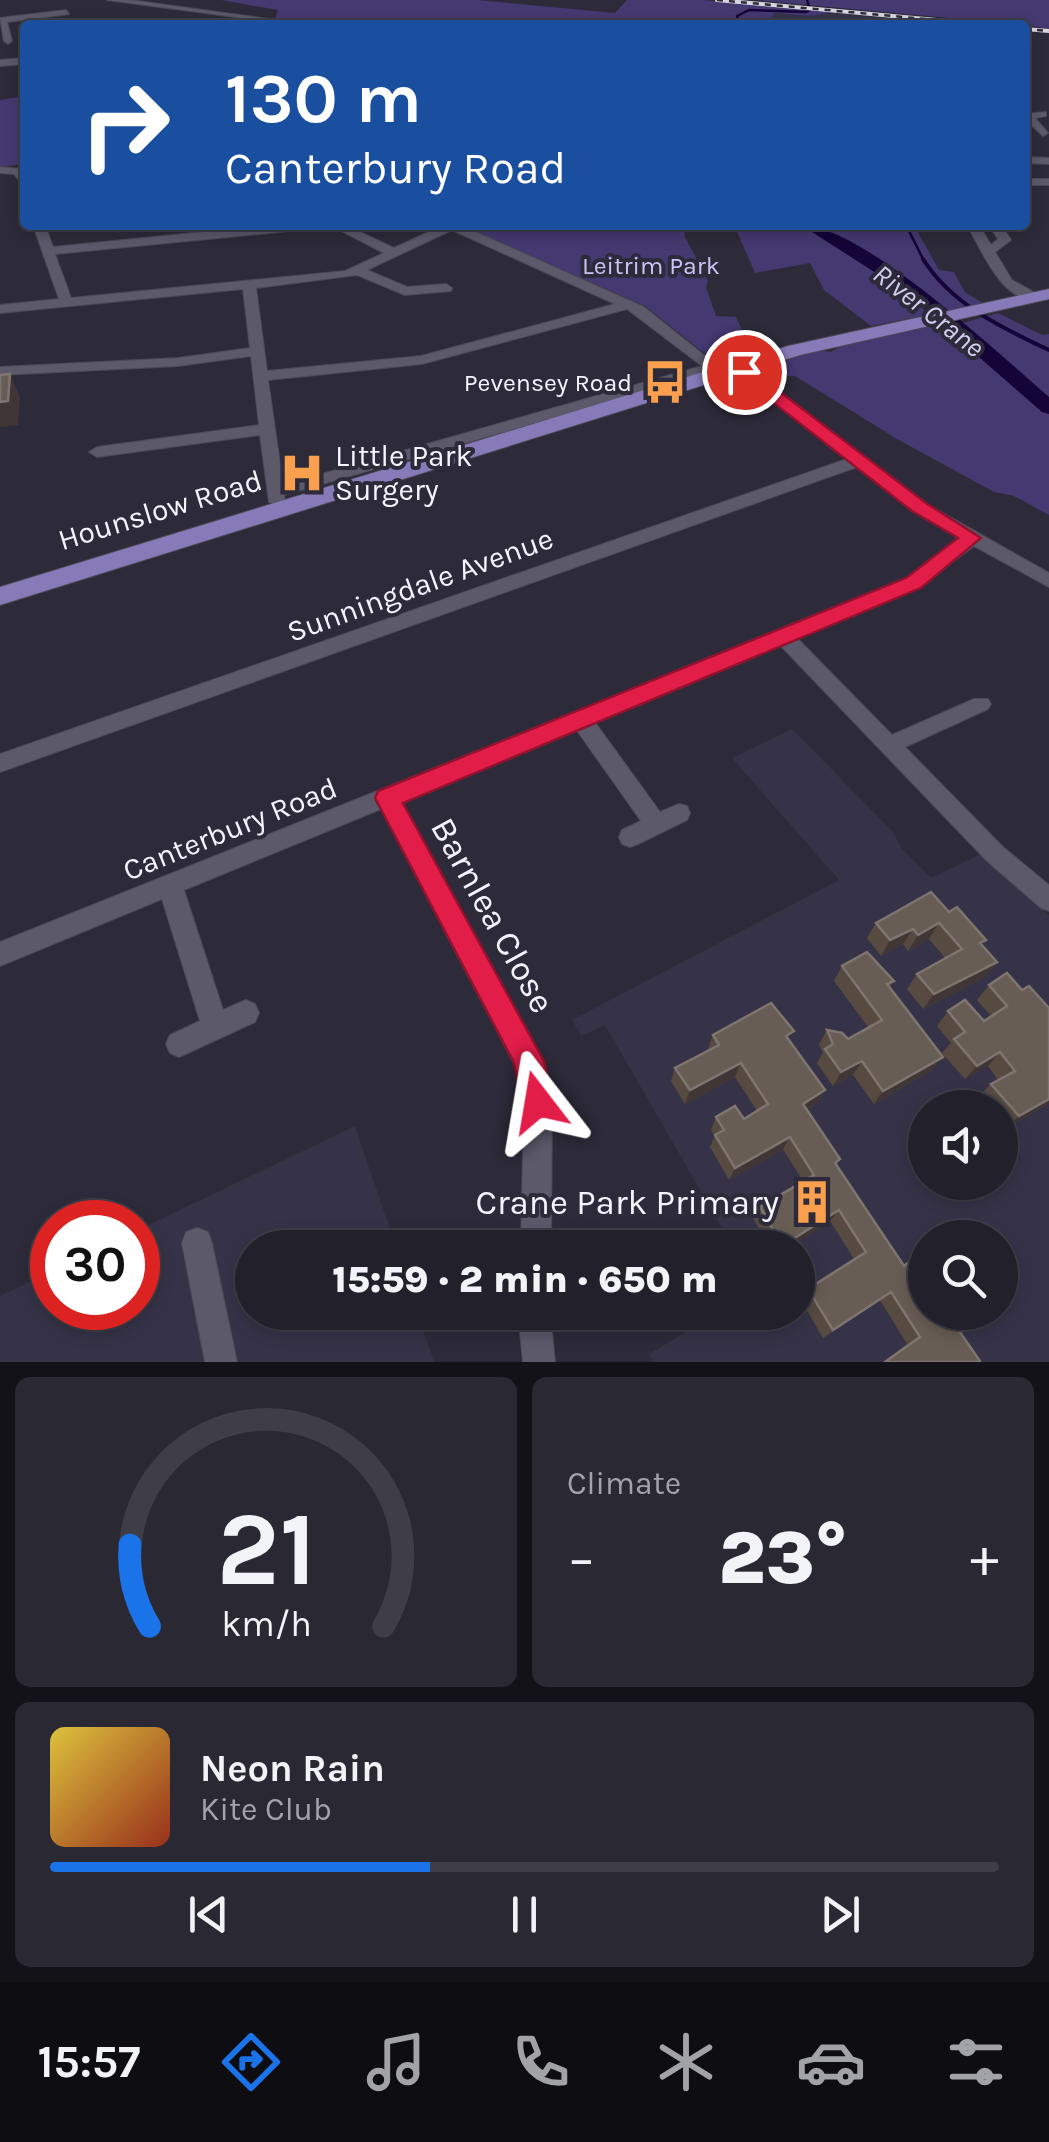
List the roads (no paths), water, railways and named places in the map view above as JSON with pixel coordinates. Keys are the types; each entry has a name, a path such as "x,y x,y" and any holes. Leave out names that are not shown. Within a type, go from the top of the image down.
{"main road":[{"name":"Hounslow Road","path":"0,596 277,500 723,370 858,334 1042,296"}],"street":[{"path":"111,0 265,19"},
{"path":"4,41 2,20 66,12"},
{"path":"1030,115 1043,114"},
{"path":"41,230 66,302"},
{"path":"49,251 259,230"},
{"path":"346,230 394,253"},
{"path":"0,309 249,286 358,271 443,230"},
{"path":"460,230 628,305 858,460 919,507 1049,581"},
{"path":"975,230 1007,282 1042,296"},
{"path":"988,252 1005,240 998,230"},
{"path":"358,271 405,292"},
{"path":"249,286 277,500"},
{"path":"382,300 405,292 446,288"},
{"path":"261,376 422,360 628,305"},
{"path":"0,371 178,362 256,351"},
{"path":"97,452 267,429"},
{"name":"Sunningdale Avenue","path":"0,763 858,460"},
{"name":"Canterbury Road","path":"0,954 913,583 972,538"},
{"path":"784,636 889,745 1043,889"},
{"path":"889,745 981,704"},
{"path":"580,718 656,824"},
{"name":"Barnlea Close","path":"387,798 533,1072 538,1102 536,1230"},
{"path":"630,838 679,813"},
{"path":"170,886 215,1027"},
{"path":"179,1044 246,1013"},
{"path":"197,1243 221,1362"},
{"path":"536,1330 539,1362"}],"waterway":[{"path":"738,20 737,16 749,10 806,12 810,10 807,0"},
{"name":"River Crane","path":"817,230 907,285 1049,408"},
{"path":"908,230 923,259"},
{"path":"923,259 963,302 1049,350"}],"railway":[{"path":"717,0 936,20"},
{"path":"1030,29 1049,31"}],"place":[{"name":"Pevensey Road","path":"665,382"},
{"name":"Little Park Surgery","path":"302,473"},
{"name":"Crane Park Primary","path":"812,1202"}],"park label":[{"name":"Leitrim Park","path":"651,265"}]}
